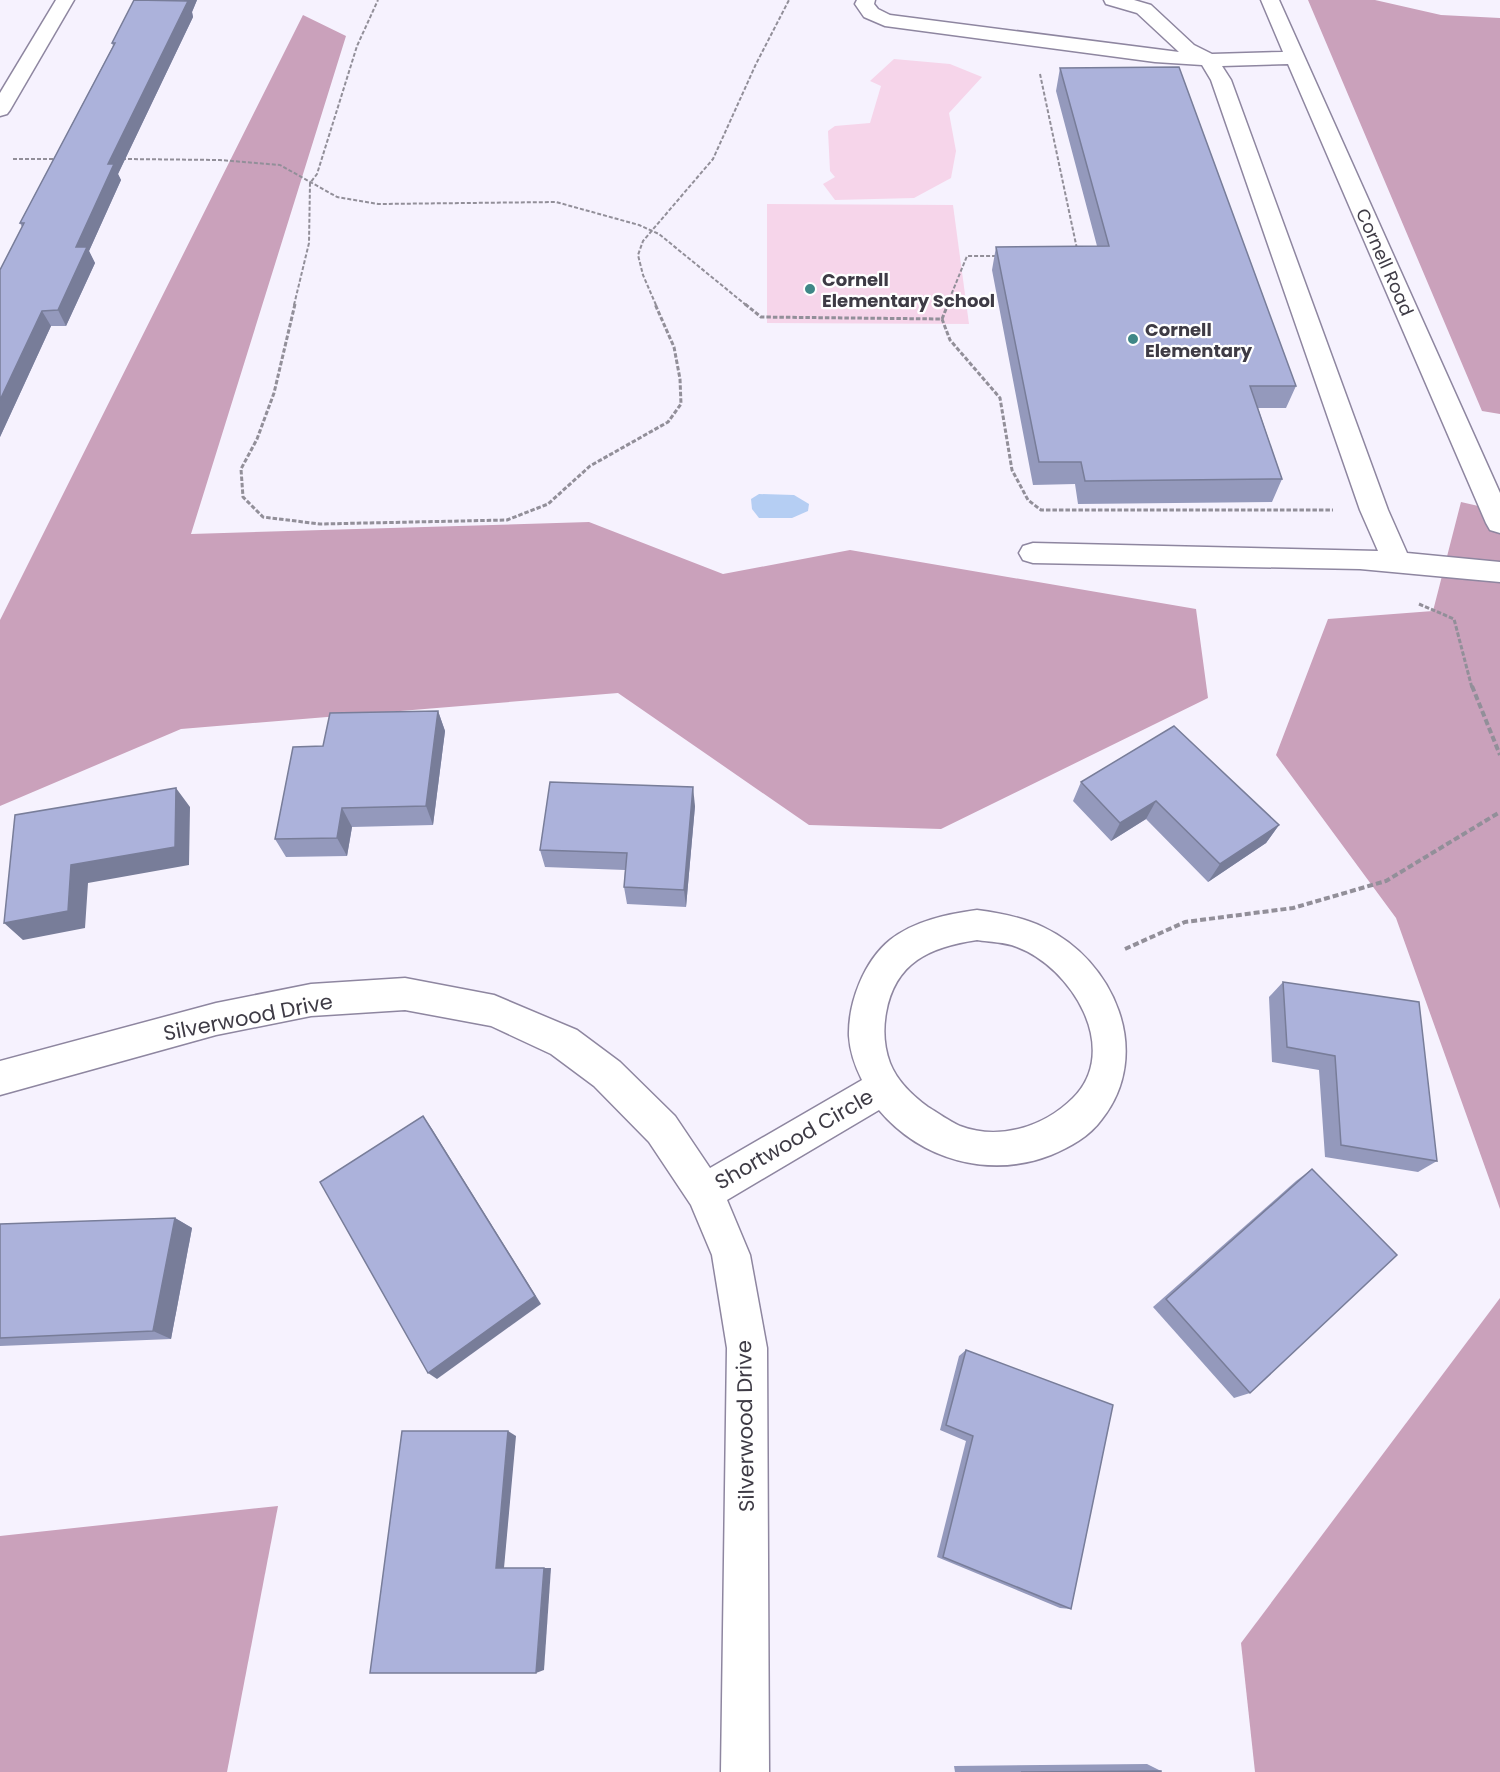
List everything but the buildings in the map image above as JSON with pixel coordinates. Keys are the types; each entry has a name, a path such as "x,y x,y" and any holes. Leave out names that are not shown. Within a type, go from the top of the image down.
{"street":[{"path":"0,110 9,78 65,0"},
{"path":"866,0 864,4 871,13 885,20 1155,56 1209,60 1295,58"},
{"path":"1113,0 1144,9 1187,49 1209,60 1221,80 1374,510 1397,561"},
{"name":"Cornell Road","path":"1270,0 1490,475 1500,523"},
{"path":"1034,553 1397,561 1500,572"},
{"name":"Shortwood Circle","path":"977,925 1018,932 1037,940 1063,957 1084,979 1100,1005 1108,1034 1108,1064 1100,1091 1083,1115 1059,1134 1029,1146 997,1150 963,1145 932,1132 905,1113 884,1087 871,1059 866,1030 869,1001 879,975 898,954 920,938 948,928 977,925"},
{"name":"Silverwood Drive","path":"0,1078 216,1019 311,1000 405,994 494,1011 564,1042 607,1074 662,1129 704,1192 731,1255 747,1348 745,1772"},
{"name":"Shortwood Circle","path":"704,1192 884,1087"}],"path":[{"path":"378,0 357,46 317,174 310,183 309,243 274,393 257,439 242,469 243,497 263,517 320,524 507,520 548,504 590,466 668,422 681,404 680,380 674,347 643,275 638,255 643,241 713,159 756,64 789,0"},
{"path":"1040,73 1079,255"},
{"path":"13,159 59,159"},
{"path":"117,159 260,162 280,165 337,197 378,204 556,202 659,234 761,317 942,319"},
{"path":"1001,256 967,256 942,319 950,340 1000,398 1012,470 1028,500 1041,510 1374,510"},
{"path":"1414,602 1454,619 1469,680 1500,755"},
{"path":"1125,949 1185,922 1293,908 1386,881 1500,812"}],"shaded area":[{"path":"1308,0 1375,0 1441,15 1500,18 1500,414 1482,411"},
{"path":"303,15 346,36 191,534 589,522 723,574 850,550 1196,609 1208,698 941,829 809,825 618,693 181,729 0,806 0,620"},
{"path":"894,59 950,64 982,77 949,113 956,151 951,178 914,198 835,200 823,184 835,177 830,171 828,131 835,126 870,123 881,86 870,81"},
{"path":"767,204 953,205 969,324 767,323"},
{"path":"1461,502 1500,511 1500,1209 1396,918 1276,755 1328,619 1433,611"},
{"path":"1500,1298 1500,1772 1255,1772 1241,1643"},
{"path":"278,1506 227,1772 0,1772 0,1536"}],"water":[{"path":"759,494 794,495 809,504 808,511 792,518 759,518 752,509 751,499"}],"place":[{"name":"Cornell Elementary School","path":"810,289"},
{"name":"Cornell Elementary","path":"1133,339"}]}
